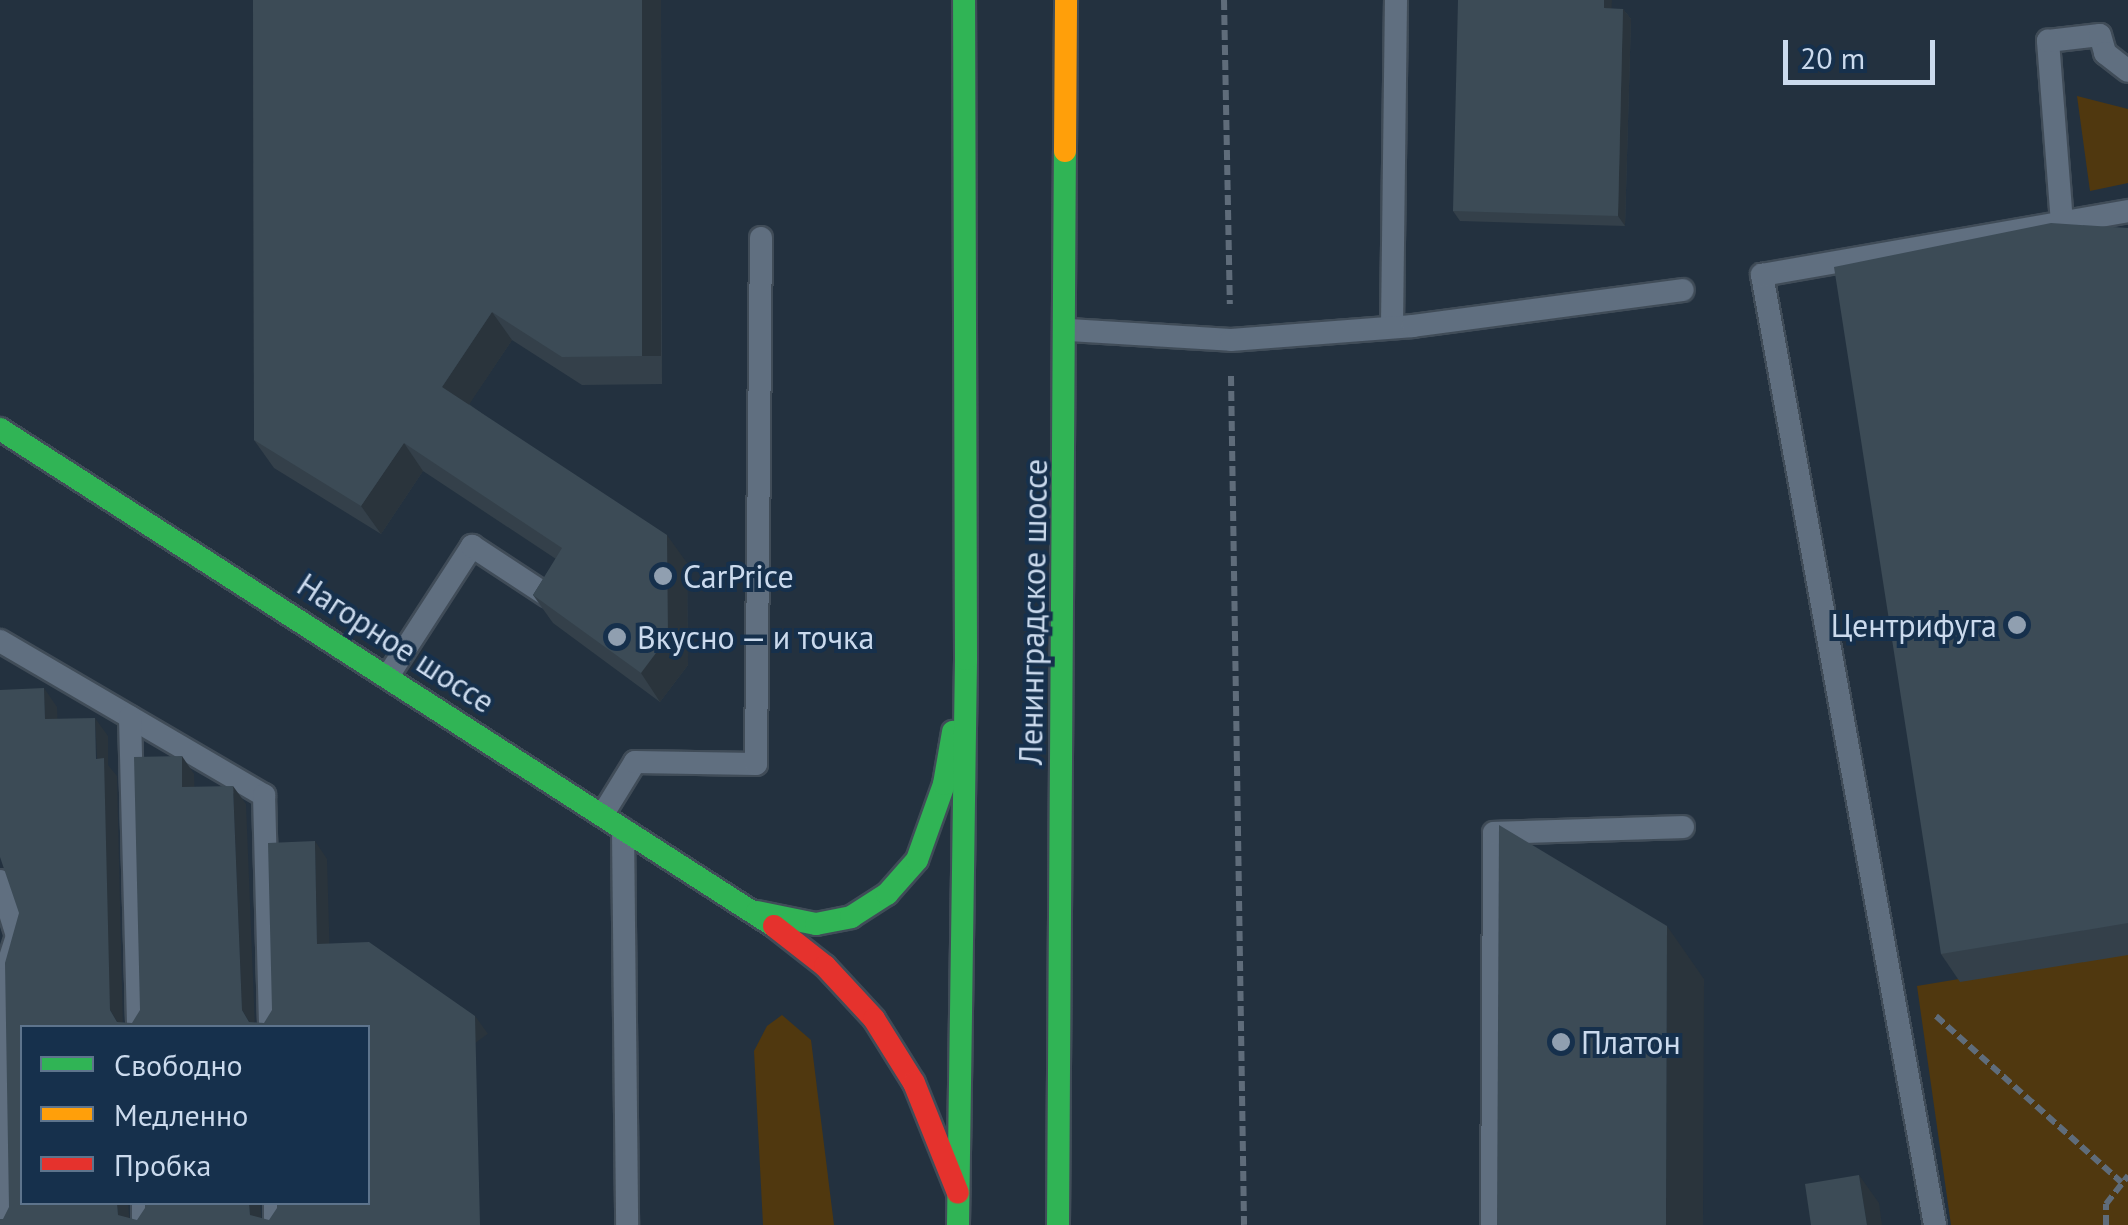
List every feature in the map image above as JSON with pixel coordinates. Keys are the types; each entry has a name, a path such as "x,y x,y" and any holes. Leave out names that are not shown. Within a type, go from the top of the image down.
{"main road":[{"name":"Ленинградское шоссе","path":"958,1225 966,659 964,0"},
{"name":"Ленинградское шоссе","path":"1058,1225 1069,330 1066,0"},
{"name":"Нагорное шоссе","path":"0,429 758,912"},
{"path":"758,912 816,924 851,917 887,894 917,860 944,784 966,659"},
{"path":"758,912 825,966 874,1018 914,1083 958,1192"}],"lane":[{"path":"1392,326 1396,0"},
{"path":"2062,222 2048,40 2100,36 2105,53 2128,71"},
{"path":"1936,1225 1762,275 2128,211"},
{"path":"626,1225 613,820 635,762 756,764 762,238"},
{"path":"1069,330 1231,340 1392,326 1683,290"},
{"path":"388,676 472,546 548,596"},
{"path":"0,641 264,795 270,1025"},
{"path":"130,717 138,1025"},
{"path":"1492,1225 1494,833 1682,827"},
{"path":"0,882 16,936 2,1003 6,1225"}],"path":[{"path":"1224,0 1244,1225"},
{"path":"1888,973 2124,1179 2106,1204 2106,1225"}],"shaded area":[{"path":"2077,96 2128,109 2128,183 2090,191"},
{"path":"2128,951 2128,1225 1951,1225 1917,986"},
{"path":"782,1015 811,1040 834,1225 763,1225 754,1051 767,1026"}],"building":[{"path":"253,0 642,0 642,356 562,357 492,312 442,387 667,535 668,637 641,673 533,595 562,548 404,443 361,506 254,440"},
{"path":"1458,0 1604,0 1604,8 1623,9 1618,216 1453,211"},
{"name":"Центрифуга","path":"2051,223 2128,228 2128,923 1941,954 1834,267"},
{"path":"44,688 45,719 95,718 96,759 104,758 110,1010 117,1022 132,1023 140,1010 134,757 182,756 182,787 233,786 242,1010 249,1022 264,1023 272,1010 268,843 315,841 317,944 369,942 475,1016 480,1225 0,1225 9,1207 5,963 19,913 0,857 0,690"},
{"path":"1499,825 1667,926 1666,1225 1497,1225"},
{"path":"1859,1175 1867,1225 1811,1225 1805,1184"}],"traffic: fast":[{"path":"958,1225 966,659 964,0"},
{"path":"1058,1225 1065,151"},
{"path":"0,429 774,926"},
{"path":"757,912 816,924 851,917 887,894 917,860 944,784 953,732"}],"traffic: slow":[{"path":"1065,151 1066,0"}],"traffic: jam":[{"path":"774,926 825,966 874,1019 914,1083 958,1193"}],"place":[{"name":"CarPrice","path":"663,576"},
{"name":"Центрифуга","path":"2017,625"},
{"name":"Вкусно — и точка","path":"617,637"},
{"name":"Платон","path":"1561,1042"}]}
